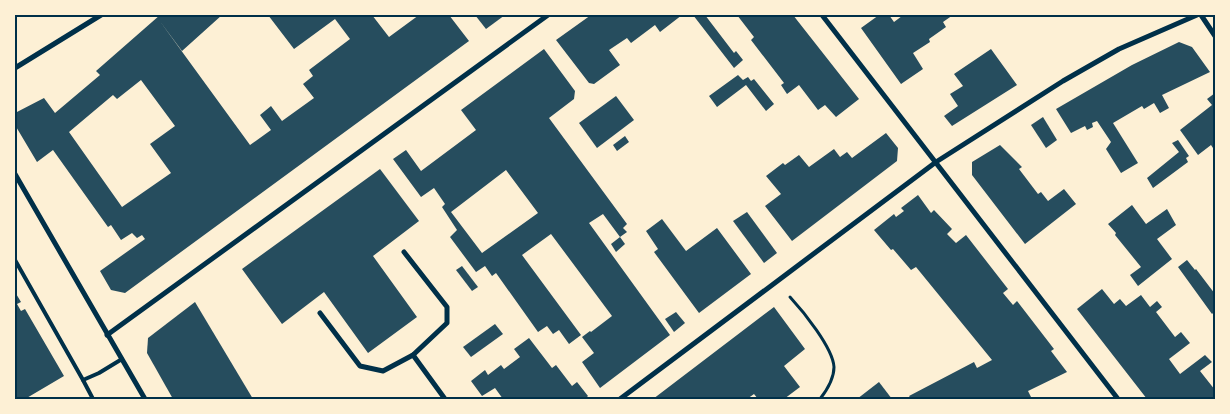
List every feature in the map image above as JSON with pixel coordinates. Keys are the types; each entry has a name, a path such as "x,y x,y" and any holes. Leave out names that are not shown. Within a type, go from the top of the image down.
{"street":[{"path":"15,68 101,15"},
{"path":"107,335 548,15"},
{"path":"822,15 1118,399"},
{"path":"620,399 936,162 1063,81 1119,48 1199,15 1215,36"},
{"path":"15,174 145,399"},
{"path":"320,313 360,366 384,371 413,355 447,323 447,307 404,252"},
{"path":"413,355 445,399"}],"lane":[{"path":"15,260 93,399"},
{"path":"83,380 122,359"}],"path":[{"path":"776,282 797,305 827,346 834,367 829,387 820,399"}],"building":[{"path":"160,15 222,15 182,51 159,20 250,145 271,130 260,115 271,106 282,121 314,98 303,84 313,76 309,70 350,39 335,19 294,49 268,15 372,15 389,37 419,15 449,15 469,41 125,293 111,290 100,271 145,239 142,235 137,238 132,233 121,240 111,225 108,227 53,150 37,162 15,125 15,113 44,98 55,113 100,75 96,71","holes":["141,80 175,126 150,144 171,173 122,207 69,132 113,95 117,99"]},
{"path":"475,15 505,15 486,29"},
{"path":"591,15 682,15 660,32 655,25 631,43 627,38 609,50 620,65 594,84 589,83 556,40"},
{"path":"693,15 705,15 734,53 736,51 743,60 734,68"},
{"path":"737,15 793,15 859,99 836,117 825,105 818,110 799,85 787,94 781,85 784,83 751,40 754,37"},
{"path":"879,15 889,15 894,22 901,15 953,15 943,22 946,27 929,39 930,42 913,53 923,69 901,84 861,28"},
{"path":"1179,42 1192,47 1210,72 1162,95 1169,108 1160,113 1154,103 1144,109 1142,106 1113,123 1138,163 1121,173 1106,149 1111,142 1097,121 1092,123 1093,127 1087,130 1085,126 1071,133 1056,109 1132,65"},
{"path":"544,49 575,91 574,99 549,118 627,224 623,228 627,232 620,237 603,214 589,223 670,335 600,388 582,362 594,353 582,337 612,316 551,234 522,255 581,335 569,344 559,330 553,334 547,326 538,332 496,273 492,276 485,266 476,272 450,237 457,230 442,207 445,204 434,188 421,197 393,159 406,150 421,171 476,130 461,110","holes":["506,170 538,213 482,253 451,212"]},
{"path":"991,49 1017,85 952,126 944,116 958,106 950,94 963,86 954,74"},
{"path":"738,75 743,80 748,77 751,81 754,79 774,104 766,111 746,85 717,107 709,96"},
{"path":"1215,93 1215,151 1211,145 1198,155 1180,130 1212,105 1207,99"},
{"path":"616,96 634,120 597,148 579,123"},
{"path":"1043,117 1057,140 1046,148 1031,125"},
{"path":"886,133 898,148 897,161 792,241 765,206 781,194 766,176 783,163 785,165 799,155 809,167 834,149 840,157 847,152 852,158"},
{"path":"625,136 629,142 617,151 613,145"},
{"path":"1178,140 1189,156 1186,158 1188,162 1153,188 1147,178 1179,152 1172,143"},
{"path":"1000,145 1022,167 1019,169 1038,194 1041,192 1048,201 1064,189 1076,204 1025,244 972,175 972,162"},
{"path":"380,169 419,221 373,256 417,317 368,353 324,292 282,324 242,269"},
{"path":"918,195 931,213 934,210 952,229 947,234 956,243 966,235 1008,289 1003,293 1013,305 1017,301 1054,349 1051,351 1067,372 1028,391 1032,399 911,399 909,396 974,362 977,368 992,360 916,267 911,270 874,230 894,214 896,217 904,211 901,208"},
{"path":"1132,205 1146,224 1167,209 1176,225 1157,239 1172,259 1138,286 1130,275 1141,267 1108,224"},
{"path":"747,212 777,253 764,263 733,221"},
{"path":"662,219 686,251 717,228 751,274 699,313 654,252 658,249 646,231"},
{"path":"620,237 625,244 616,252 611,244"},
{"path":"1187,260 1215,294 1215,311 1212,314 1178,267"},
{"path":"462,266 478,287 472,291 456,270"},
{"path":"1102,289 1114,304 1120,299 1126,306 1141,295 1150,307 1157,301 1162,307 1156,312 1175,337 1181,332 1190,343 1169,359 1180,374 1205,355 1212,362 1200,371 1215,390 1215,399 1147,399 1077,309"},
{"path":"15,292 21,302 17,304 21,311 25,309 64,376 25,399 15,399"},
{"path":"195,302 253,399 173,399 147,353 148,338"},
{"path":"774,307 805,349 784,366 800,387 784,399 758,399 754,394 747,399 653,399"},
{"path":"676,312 685,323 674,332 665,319"},
{"path":"495,324 503,334 471,357 463,347"},
{"path":"529,338 552,368 556,365 572,386 577,382 588,396 585,399 503,399 495,388 482,396 471,381 485,370 488,375 501,365 504,369 520,357 514,349"},
{"path":"879,382 892,399 857,399"}]}
